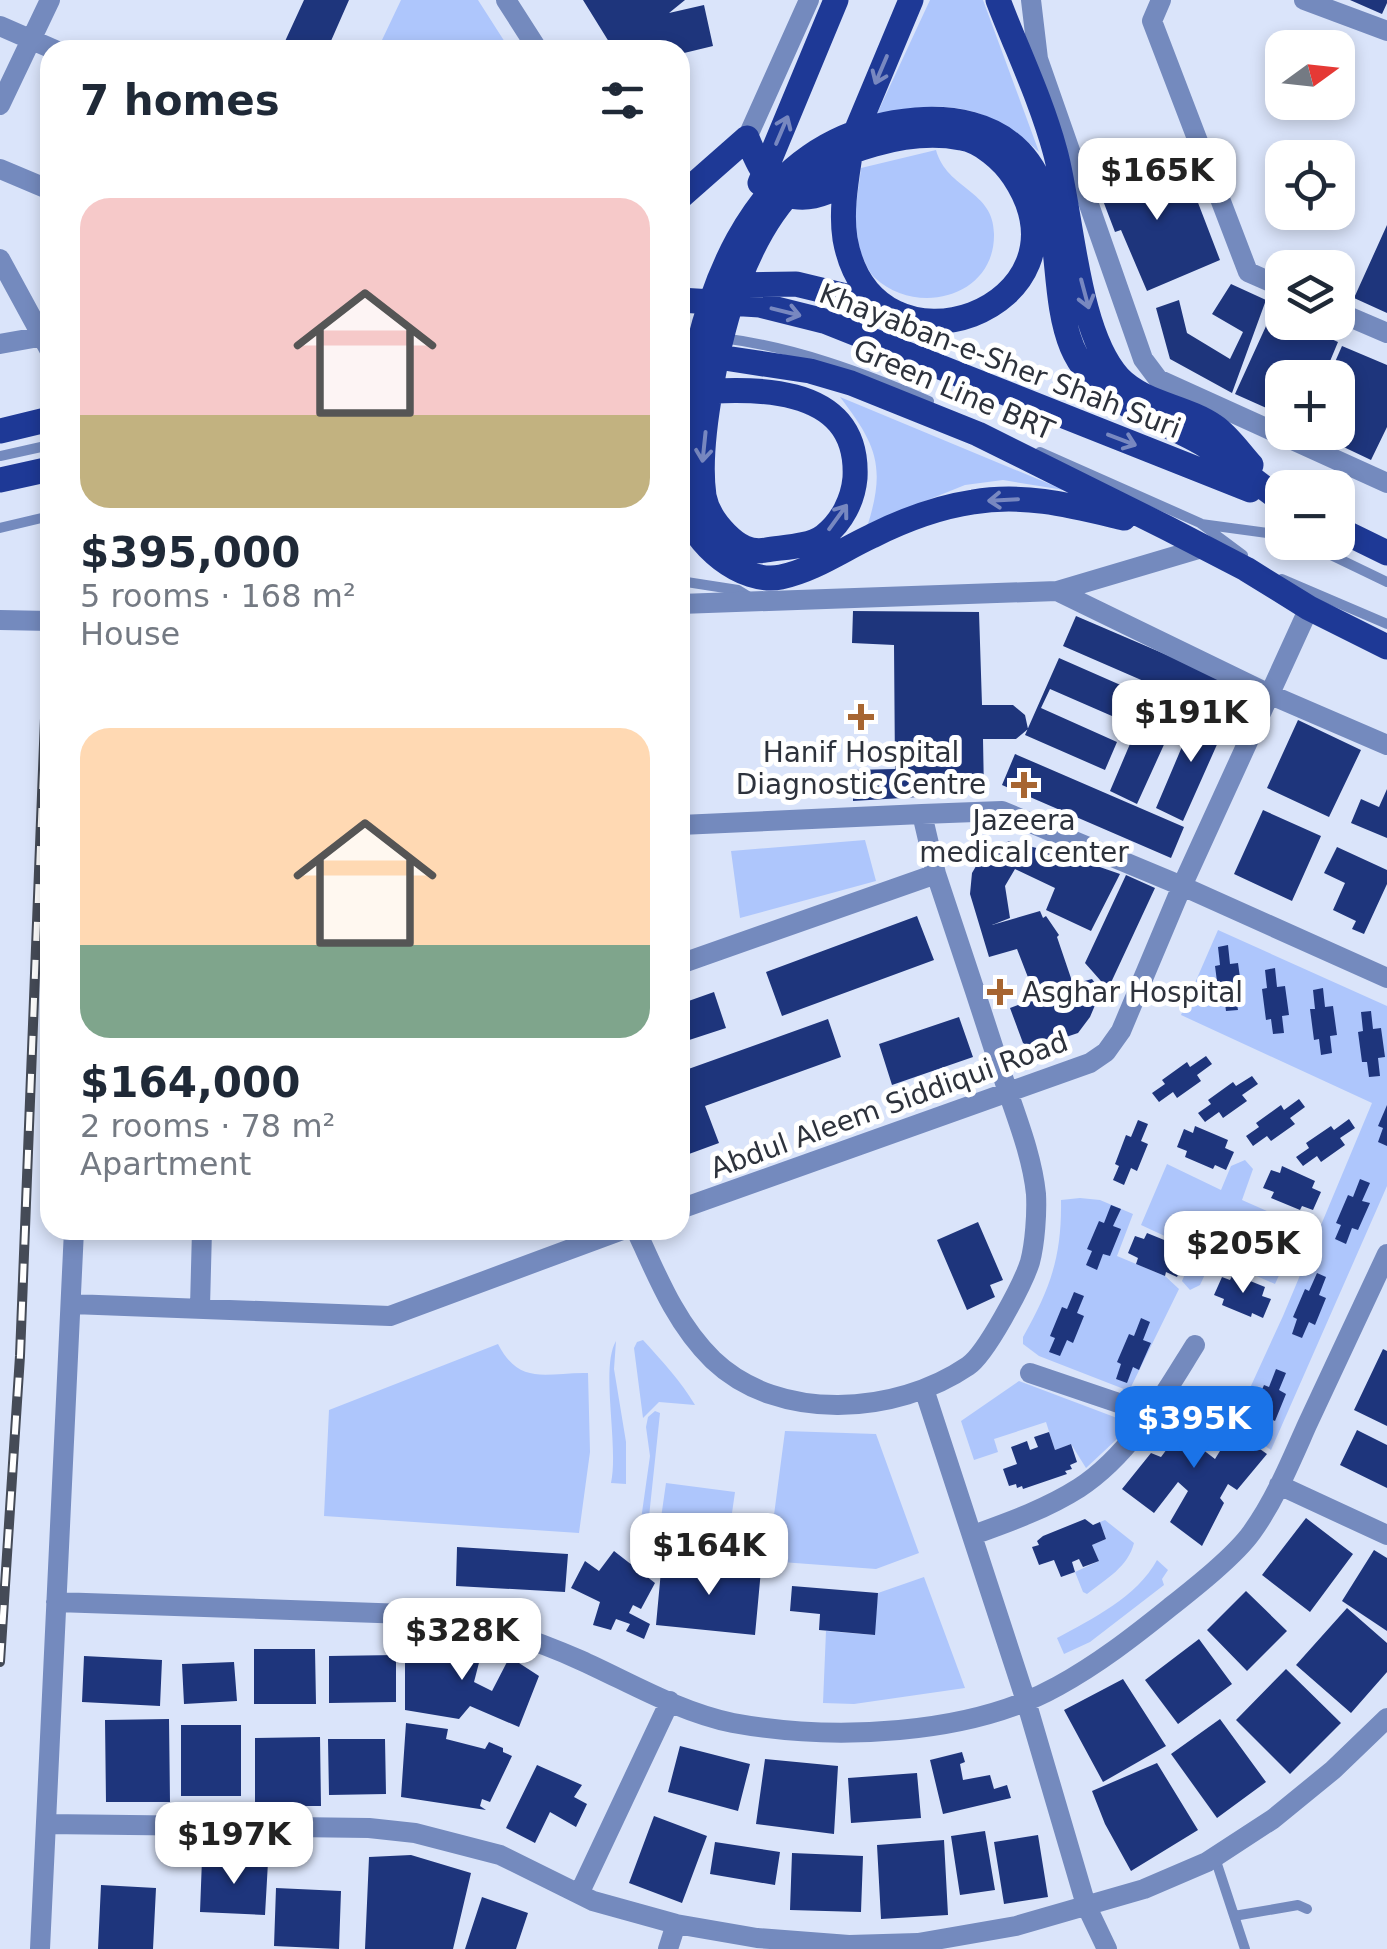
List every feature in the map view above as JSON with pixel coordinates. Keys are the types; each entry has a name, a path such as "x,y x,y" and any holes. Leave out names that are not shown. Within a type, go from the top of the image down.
{"main road":[{"path":"690,387 703,330 731,252 836,0"},
{"path":"690,188 747,138 767,181 780,191 798,198 827,192 910,0"},
{"path":"998,0 1053,145 1082,288 1100,347 1120,379 1156,402 1215,426 1265,482"},
{"path":"731,252 766,193 815,151 837,140 899,122 937,118 963,120 988,130 1020,152 1040,182 1051,226 1065,321 1073,349 1089,374 1115,398 1198,441 1265,489"},
{"path":"690,298 730,285 782,283 832,290 931,323 962,319 998,301 1024,271 1034,226 1024,192 1008,168 985,148 961,138 915,138 870,144 820,168 799,183 774,211 736,286 713,382 702,464 704,499 714,522 732,540 753,552 805,544 823,537 845,513 854,488 856,464 838,419 818,403 760,391 711,394"},
{"path":"852,141 844,208 845,237 854,268 885,305"},
{"name":"Khayaban-e-Sher Shah Suri","path":"690,300 760,305 824,321 1265,494"},
{"path":"690,354 765,362 850,383 978,434 1168,528"},
{"path":"0,431 40,421"},
{"path":"0,480 40,471"},
{"path":"690,520 697,533 726,564 750,574 777,578 888,528 973,502 1034,499 1201,536 1310,608 1387,647"},
{"path":"1355,537 1387,553"}],"street":[{"path":"0,105 50,0"},
{"path":"506,0 532,40"},
{"path":"747,138 810,0"},
{"path":"1031,0 1038,59 1143,359 1158,379 1387,483"},
{"path":"1161,0 1152,21 1248,272 1265,280"},
{"path":"1304,0 1387,31"},
{"path":"0,26 40,43"},
{"path":"0,169 40,186"},
{"path":"0,259 40,329"},
{"path":"1355,319 1387,333"},
{"path":"0,344 40,341"},
{"path":"690,604 1058,591 1201,536"},
{"path":"1058,591 1270,695 1387,745"},
{"name":"Abdul Aleem Siddiqui Road","path":"690,1205 1090,1063 1106,1052 1120,1031 1310,608"},
{"path":"0,620 40,621"},
{"path":"690,825 1002,811 1387,978"},
{"path":"641,1240 687,1330 715,1362 758,1392 806,1402 864,1406 924,1390 972,1364 1006,1312 1030,1262 1036,1195 1024,1141 936,874 922,814"},
{"path":"690,960 936,874"},
{"path":"40,1949 74,1240"},
{"path":"200,1308 202,1240"},
{"path":"72,1304 390,1316 595,1240"},
{"path":"56,1602 436,1614 487,1624 670,1701 731,1722 827,1732 900,1729 968,1720 1056,1688 1121,1647 1251,1535 1279,1486 1387,1254"},
{"path":"973,1535 1048,1505 1080,1487 1112,1461 1152,1414 1195,1345"},
{"path":"1030,1373 1152,1414"},
{"path":"924,1390 1026,1701 1086,1904 1107,1949"},
{"path":"1279,1486 1387,1535"},
{"path":"578,1894 670,1701"},
{"path":"46,1824 370,1828 400,1832 500,1854 578,1894 676,1924 757,1938 829,1944 918,1942 1016,1926 1144,1889 1214,1857 1272,1819 1333,1770 1387,1718"},
{"path":"668,1949 676,1924"}],"lane":[{"name":"Green Line BRT","path":"690,335 794,351 855,370 1201,536 1266,572 1387,624"},
{"path":"0,456 40,446"},
{"path":"0,528 40,518"},
{"name":"Green Line BRT","path":"1201,536 1265,535"},
{"path":"1341,560 1387,582"},
{"path":"690,583 738,590 757,601"},
{"path":"1214,1857 1246,1949"},
{"path":"1234,1916 1298,1905 1307,1909"}],"shaded area":[{"path":"401,0 478,0 504,40 382,40"},
{"path":"930,0 983,0 1039,152 1001,124 964,109 923,107 876,116"},
{"path":"936,150 950,174 979,199 992,219 991,256 982,273 968,286 931,298 911,296 892,290 875,278 862,255 855,222 861,168"},
{"path":"840,397 1064,490 1003,480 965,485 868,524 876,486 874,456 862,429"},
{"path":"865,840 876,881 740,918 731,851"},
{"path":"1218,930 1387,1006 1387,1186 1271,1450 1233,1425 1372,1103 1181,1015"},
{"path":"1245,1160 1253,1169 1242,1200 1299,1225 1300,1230 1275,1284 1213,1257 1200,1285 1190,1290 1182,1281 1195,1250 1141,1225 1167,1164 1221,1190 1231,1166"},
{"path":"1061,1200 1100,1200 1133,1214 1117,1256 1165,1276 1179,1289 1129,1391 1039,1356 1023,1344 1053,1272"},
{"path":"643,1340 695,1405 659,1402 643,1418 634,1348"},
{"path":"616,1341 614,1369 626,1442 626,1484 611,1483 609,1388"},
{"path":"498,1344 507,1358 525,1372 588,1373 590,1452 579,1533 324,1516 329,1410"},
{"path":"1019,1381 1133,1424 1086,1468 1071,1444 1055,1450 1046,1422 994,1439 998,1452 974,1460 961,1421"},
{"path":"655,1411 660,1413 648,1526 744,1545 747,1551 638,1541 650,1456 646,1427 648,1417"},
{"path":"785,1431 876,1434 919,1553 876,1569 768,1561"},
{"path":"666,1483 735,1492 730,1527 661,1518"},
{"path":"1105,1520 1134,1543 1122,1566 1087,1594 1075,1572 1099,1561 1092,1545 1106,1539 1100,1522"},
{"path":"1157,1560 1168,1570 1162,1579 1164,1585 1090,1642 1064,1654 1057,1638 1126,1596"},
{"path":"924,1577 965,1688 854,1704 823,1703 826,1631 874,1635 878,1593"}],"building":[{"path":"304,0 349,0 331,40 286,40"},
{"path":"583,0 685,0 669,13 704,5 713,46 690,52 690,40 608,40"},
{"path":"1350,0 1387,0 1387,3 1382,14"},
{"path":"1117,154 1132,194 1159,184 1156,175 1176,167 1179,177 1187,174 1220,260 1147,291 1121,230 1115,232 1089,164"},
{"path":"1387,225 1387,313 1355,296"},
{"path":"1231,284 1265,300 1232,393 1170,359 1156,308 1179,300 1187,333 1230,359 1243,332 1212,314"},
{"path":"1265,328 1265,340 1338,342 1330,360 1265,360 1265,407 1235,394"},
{"path":"1342,346 1387,365 1387,427 1371,460 1350,450 1355,450 1355,360 1336,360"},
{"path":"853,611 979,612 982,705 1013,705 1025,715 1028,729 1016,739 983,739 984,793 853,801 853,770 895,769 894,645 852,643"},
{"path":"1076,616 1244,688 1231,719 1063,646"},
{"path":"1059,658 1141,694 1128,723 1050,689 1041,708 1117,742 1105,770 1025,735"},
{"path":"1152,692 1182,705 1137,804 1110,791"},
{"path":"1198,709 1227,722 1183,821 1156,808"},
{"path":"1298,720 1361,750 1329,817 1267,788"},
{"path":"1015,754 1184,827 1171,858 1002,785"},
{"path":"1387,789 1387,838 1351,823 1361,799 1379,807"},
{"path":"1263,810 1321,836 1292,901 1234,874"},
{"path":"1009,841 1120,874 1091,931 1046,910 1055,888 1015,869 1005,886 1010,918 992,925 1040,911 1059,935 1073,984 1092,979 1101,991 1078,1033 1033,1048 1023,1043 1010,1008 1036,998 1017,949 989,957 970,894 972,873 982,856"},
{"path":"1337,847 1387,870 1387,884 1364,934 1352,929 1356,921 1333,910 1345,883 1324,873"},
{"path":"1126,875 1155,888 1108,989 1085,963"},
{"path":"917,916 934,960 782,1016 766,972"},
{"path":"1228,945 1230,964 1238,963 1242,992 1235,993 1238,1010 1226,1011 1224,996 1219,997 1215,966 1220,965 1218,947"},
{"path":"1275,968 1277,987 1285,986 1289,1015 1282,1016 1284,1033 1273,1034 1271,1019 1266,1020 1262,989 1267,988 1265,970"},
{"path":"1323,988 1325,1007 1333,1006 1337,1035 1330,1036 1332,1053 1321,1055 1319,1039 1314,1040 1310,1009 1315,1009 1313,990"},
{"path":"714,992 726,1028 690,1040 690,1000"},
{"path":"1371,1011 1373,1029 1381,1028 1385,1057 1378,1058 1380,1076 1369,1077 1367,1062 1362,1062 1358,1032 1363,1031 1361,1012"},
{"path":"959,1017 973,1057 892,1085 879,1044"},
{"path":"828,1019 841,1057 705,1106 719,1143 690,1154 690,1068"},
{"path":"1206,1056 1212,1064 1197,1075 1201,1081 1177,1098 1173,1092 1159,1102 1152,1093 1165,1084 1162,1080 1187,1062 1190,1067"},
{"path":"1252,1076 1258,1084 1242,1095 1247,1101 1223,1118 1219,1112 1205,1122 1198,1113 1211,1104 1208,1100 1233,1082 1236,1086"},
{"path":"1299,1099 1305,1107 1290,1118 1295,1124 1271,1141 1267,1136 1253,1146 1246,1136 1259,1127 1256,1123 1281,1105 1284,1110"},
{"path":"1387,1105 1387,1146 1378,1142 1383,1128 1378,1126"},
{"path":"1349,1119 1355,1128 1340,1138 1345,1145 1321,1162 1317,1156 1303,1166 1296,1157 1309,1148 1306,1143"},
{"path":"1138,1120 1148,1124 1141,1141 1148,1144 1137,1171 1131,1168 1124,1185 1113,1180 1119,1166 1115,1164 1126,1135 1131,1137"},
{"path":"1195,1126 1228,1140 1225,1148 1234,1152 1226,1170 1185,1157 1187,1151 1177,1147 1184,1129 1193,1133"},
{"path":"1282,1166 1315,1181 1312,1188 1321,1192 1313,1210 1302,1206 1300,1210 1271,1198 1274,1192 1263,1188 1271,1170 1280,1173"},
{"path":"1360,1179 1370,1183 1362,1201 1370,1203 1358,1230 1352,1228 1346,1244 1335,1239 1341,1225 1336,1223"},
{"path":"1111,1205 1121,1209 1113,1226 1121,1229 1110,1256 1103,1254 1097,1270 1086,1265 1092,1251 1087,1249"},
{"path":"978,1222 1003,1280 990,1285 995,1297 967,1310 937,1240"},
{"path":"1147,1233 1179,1246 1176,1254 1185,1258 1177,1277 1136,1264 1138,1258 1128,1253 1135,1236 1144,1239"},
{"path":"1317,1273 1326,1277 1319,1295 1326,1298 1315,1325 1309,1322 1302,1338 1292,1334 1297,1319 1293,1317"},
{"path":"1233,1274 1265,1287 1262,1296 1271,1299 1263,1318 1222,1305 1224,1299 1214,1295 1222,1277 1230,1280"},
{"path":"1074,1292 1084,1296 1077,1313 1084,1316 1073,1343 1067,1340 1060,1356 1049,1352 1055,1338 1050,1336 1062,1307 1067,1309"},
{"path":"1141,1318 1150,1322 1143,1340 1151,1343 1139,1370 1133,1367 1127,1383 1116,1379 1121,1364 1117,1362"},
{"path":"1383,1349 1387,1351 1387,1426 1354,1410"},
{"path":"1276,1369 1286,1373 1279,1390 1286,1394 1275,1421 1268,1418 1262,1434 1251,1430 1257,1415 1252,1413"},
{"path":"1187,1398 1221,1420 1202,1449 1215,1459 1233,1430 1267,1454 1237,1490 1228,1484 1220,1498 1224,1503 1202,1546 1170,1522 1188,1491 1178,1482 1154,1513 1122,1489 1151,1453 1161,1457 1170,1445 1165,1440"},
{"path":"1357,1430 1387,1445 1387,1488 1340,1465"},
{"path":"1049,1432 1055,1450 1071,1444 1077,1462 1070,1465 1072,1469 1023,1489 1016,1484 1009,1486 1003,1469 1017,1464 1011,1447 1027,1441 1030,1450 1038,1447 1034,1437"},
{"path":"1306,1518 1353,1554 1310,1612 1262,1575"},
{"path":"1085,1519 1093,1525 1100,1522 1106,1539 1092,1545 1099,1561 1083,1567 1079,1559 1072,1562 1075,1572 1061,1577 1054,1560 1039,1565 1032,1547 1039,1545 1037,1541"},
{"path":"457,1547 568,1554 565,1592 456,1586"},
{"path":"1374,1550 1387,1558 1387,1631 1342,1601"},
{"path":"614,1551 655,1583 641,1609 633,1605 629,1613 650,1624 644,1639 626,1631 630,1624 616,1619 611,1630 593,1625 600,1602 571,1588 585,1561 599,1571"},
{"path":"662,1560 761,1570 755,1635 656,1625"},
{"path":"792,1586 878,1593 875,1635 819,1630 820,1614 790,1611"},
{"path":"1246,1591 1287,1631 1247,1671 1207,1630"},
{"path":"1347,1608 1387,1643 1387,1672 1351,1713 1296,1665"},
{"path":"405,1637 446,1638 447,1646 482,1651 474,1682 492,1691 507,1662 519,1663 539,1676 519,1727 470,1706 459,1719 405,1710"},
{"path":"1199,1639 1232,1684 1178,1724 1145,1680"},
{"path":"254,1649 315,1649 316,1704 254,1704"},
{"path":"396,1655 396,1702 329,1703 329,1656"},
{"path":"84,1656 162,1660 160,1706 82,1702"},
{"path":"234,1662 237,1701 184,1704 182,1664"},
{"path":"1286,1669 1341,1723 1290,1774 1236,1720"},
{"path":"1123,1679 1166,1746 1103,1782 1064,1710"},
{"path":"169,1719 170,1802 106,1802 105,1720"},
{"path":"1220,1719 1266,1782 1217,1818 1171,1754"},
{"path":"406,1723 448,1729 446,1739 485,1749 489,1742 512,1756 490,1802 482,1799 480,1806 486,1810 401,1797"},
{"path":"181,1725 241,1725 241,1796 181,1796"},
{"path":"320,1737 321,1806 255,1806 255,1738"},
{"path":"328,1739 385,1739 386,1794 329,1795"},
{"path":"680,1746 750,1764 738,1811 668,1792"},
{"path":"962,1752 963,1780 990,1775 994,1789 1007,1785 1011,1798 943,1814 930,1760"},
{"path":"765,1759 838,1766 834,1834 756,1824"},
{"path":"1157,1763 1198,1830 1131,1871 1092,1791"},
{"path":"537,1765 582,1785 574,1797 587,1804 576,1827 550,1812 535,1843 506,1828"},
{"path":"917,1773 921,1818 851,1823 848,1778"},
{"path":"654,1816 707,1836 682,1903 629,1883"},
{"path":"985,1831 995,1890 960,1895 951,1836"},
{"path":"1038,1835 1048,1897 1004,1904 994,1842"},
{"path":"944,1840 948,1915 881,1919 877,1845"},
{"path":"715,1842 780,1852 775,1885 710,1874"},
{"path":"792,1853 863,1856 861,1912 790,1910"},
{"path":"411,1855 471,1873 453,1949 365,1949 369,1857"},
{"path":"202,1859 268,1862 265,1915 200,1912"},
{"path":"101,1885 156,1888 153,1949 98,1949"},
{"path":"276,1888 341,1891 339,1949 274,1946"},
{"path":"482,1897 528,1913 516,1949 465,1949"}],"railway":[{"path":"0,1662 20,1356 40,846"}],"place":[{"name":"Hanif Hospital Diagnostic Centre","path":"861,717"},
{"name":"Jazeera medical center","path":"1024,785"},
{"name":"Asghar Hospital","path":"1000,992"}]}
